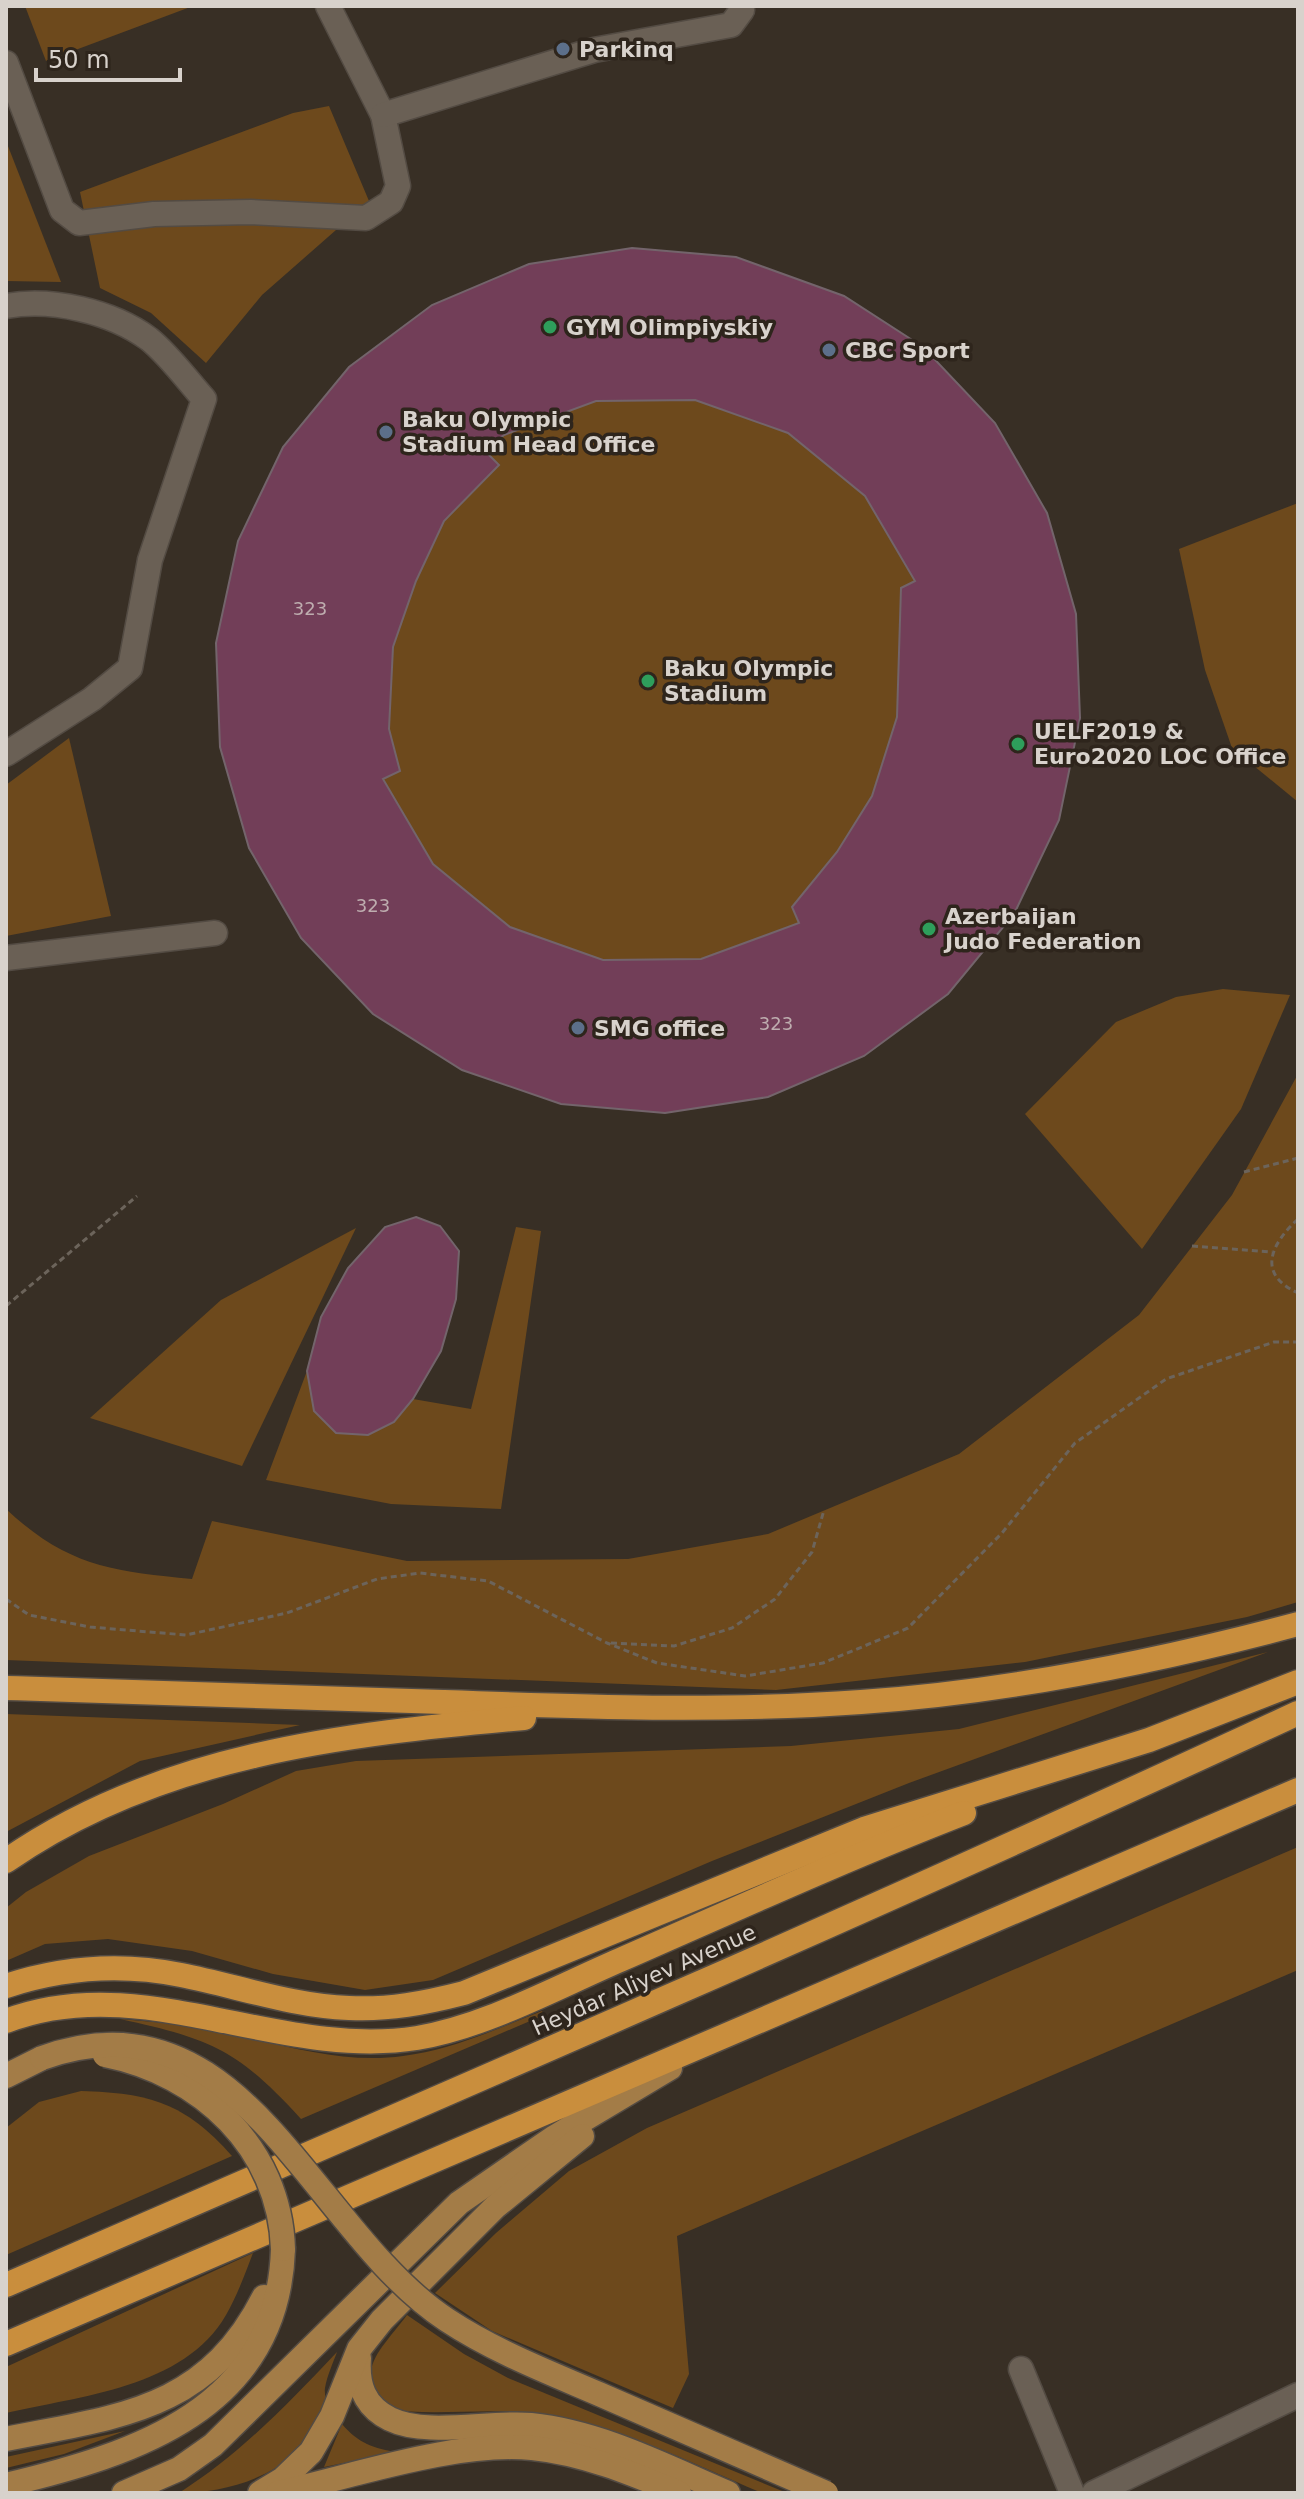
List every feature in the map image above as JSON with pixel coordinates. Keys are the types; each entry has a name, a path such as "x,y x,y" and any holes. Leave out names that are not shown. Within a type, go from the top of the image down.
{"highway":[{"path":"6,1688 626,1708 762,1707 936,1695 1061,1677 1193,1652 1298,1624"},
{"path":"6,2021 65,2005 106,2004 146,2006 344,2042 419,2037 462,2026 511,2008 877,1847 1298,1682"},
{"path":"6,1861 47,1832 110,1800 176,1776 252,1756 351,1736 626,1708"},
{"name":"Heydar Aliyev Avenue","path":"6,2285 749,1963 1298,1713"},
{"path":"6,1986 61,1971 124,1968 181,1975 308,2003 347,2008 390,2009 428,2002 464,1993 520,1971 864,1829 1149,1740"},
{"path":"6,2344 1298,1790"}],"main road":[{"path":"260,2493 283,2479 311,2452 332,2416 359,2349 382,2320 439,2261 533,2174 571,2144 743,2027"},
{"path":"124,2493 179,2469 213,2445 442,2219 496,2175 608,2103 743,2027"},
{"path":"6,2076 67,2049 110,2043 161,2050 186,2060 237,2096 377,2259 448,2321 548,2372 826,2493"},
{"path":"6,2485 96,2462 166,2434 194,2415 238,2371 263,2335 278,2295 283,2249 270,2183 255,2154 235,2125 204,2098 175,2078 136,2061 105,2055 42,2058"},
{"path":"6,2439 144,2408 198,2380 218,2363 244,2333 269,2288 283,2249"},
{"path":"359,2349 359,2381 363,2394 370,2405 392,2420 426,2426 498,2424 559,2430 640,2455 728,2493"},
{"path":"278,2493 454,2453 502,2448 558,2452 592,2460 679,2493"}],"street":[{"path":"6,63 62,210 79,223 154,214 237,212 322,213 366,218 391,202 398,186 383,115 328,6"},
{"path":"383,115 594,50 731,25 742,10 741,6"},
{"path":"6,306 28,302 89,310 148,339 204,399 150,560 130,668 92,699 6,754"},
{"path":"6,958 215,933"},
{"path":"1021,2369 1072,2493"},
{"path":"1094,2493 1298,2395"}],"path":[{"path":"1244,1172 1298,1158"},
{"path":"6,1306 137,1196"},
{"path":"1298,1219 1283,1233 1272,1252 1272,1272 1284,1287 1298,1293"},
{"path":"1192,1246 1272,1252"},
{"path":"6,1599 29,1615 90,1627 186,1635 287,1613 377,1579 420,1573 488,1581 607,1643 657,1663 745,1676 823,1663 908,1628 1002,1533 1075,1443 1166,1379 1274,1342 1298,1342"},
{"path":"607,1643 674,1646 732,1628 775,1599 812,1552 824,1510"}],"shaded area":[{"path":"25,6 193,6 46,61"},
{"path":"329,106 369,201 262,295 206,363 151,313 100,288 80,192 293,113"},
{"path":"6,141 61,282 6,281"},
{"name":"Baku Olympic Stadium","path":"646,252 729,260 770,270 810,285 884,324 949,377 1002,442 1041,516 1056,556 1066,597 1074,680 1066,763 1056,804 1041,844 1002,918 949,983 884,1036 810,1075 770,1090 729,1100 646,1108 563,1100 522,1090 482,1075 408,1036 343,983 290,918 251,844 236,804 226,763 218,680 226,597 236,556 251,516 290,442 343,377 408,324 482,285 522,270 563,260"},
{"path":"1298,503 1298,802 1232,748 1205,670 1179,549"},
{"path":"69,738 111,916 6,936 6,785"},
{"path":"1223,989 1290,995 1241,1109 1142,1249 1025,1114 1116,1022 1176,997"},
{"path":"1298,1074 1298,1602 1247,1617 1025,1662 776,1690 6,1660 6,1509 49,1543 70,1554 137,1573 192,1579 212,1521 407,1561 628,1559 768,1534 959,1454 1139,1315 1232,1195"},
{"path":"516,1227 541,1231 501,1509 391,1504 266,1480 307,1371 314,1411 336,1433 361,1433 380,1428 396,1418 413,1399 471,1409"},
{"path":"356,1228 242,1466 90,1418 221,1300"},
{"path":"1268,1652 909,1783 712,1861 433,1980 365,1990 273,1974 192,1951 108,1939 45,1944 6,1961 6,1908 26,1892 89,1856 223,1804 296,1771 356,1761 791,1746 959,1729"},
{"path":"6,1714 300,1725 140,1761 6,1832"},
{"path":"1298,1847 1298,1970 677,2236 689,2374 673,2408 492,2331 435,2293 496,2233 569,2171 647,2128"},
{"path":"542,2011 544,2015 301,2119 259,2077 221,2050 178,2033 120,2019 200,2027 330,2055 379,2058 439,2049"},
{"path":"81,2091 147,2098 165,2104 198,2124 232,2156 6,2255 6,2128 39,2102"},
{"path":"253,2253 226,2315 207,2339 184,2359 128,2385 6,2413 6,2367"},
{"path":"407,2315 464,2354 508,2378 787,2493 762,2493 642,2442 550,2416 517,2412 387,2409 376,2395 371,2372 380,2350"},
{"path":"337,2352 325,2388 326,2406 317,2428 287,2461 246,2482 201,2492 179,2493 243,2445"},
{"path":"342,2424 367,2444 398,2452 324,2467"},
{"path":"125,2431 64,2454 6,2468 6,2457"}],"building":[{"name":"Baku Olympic Stadium","path":"632,248 736,257 844,296 923,347 995,423 1047,513 1076,614 1080,718 1059,820 1014,914 948,994 864,1056 768,1097 665,1113 561,1104 462,1070 373,1014 301,938 249,848 220,747 216,643 238,541 283,447 349,367 432,305 529,264","holes":["695,400 788,433 865,496 915,581 901,588 897,717 872,796 837,852 792,907 799,923 701,959 603,960 510,927 433,864 383,779 400,771 389,729 393,647 416,581 444,521 499,465 485,451 504,435 596,401"]},
{"path":"416,1217 440,1226 459,1251 456,1299 441,1351 413,1399 394,1422 368,1435 336,1433 314,1411 307,1371 321,1317 348,1268 385,1227"}],"place":[{"name":"Parkinq","path":"563,49"},
{"name":"GYM Olimpiyskiy","path":"550,327"},
{"name":"CBC Sport","path":"829,350"},
{"name":"Baku Olympic Stadium Head Office","path":"386,432"},
{"name":"Baku Olympic Stadium","path":"648,681"},
{"name":"UELF2019 & Euro2020 LOC Office","path":"1018,744"},
{"name":"Azerbaijan Judo Federation","path":"929,929"},
{"name":"SMG office","path":"578,1028"}]}
